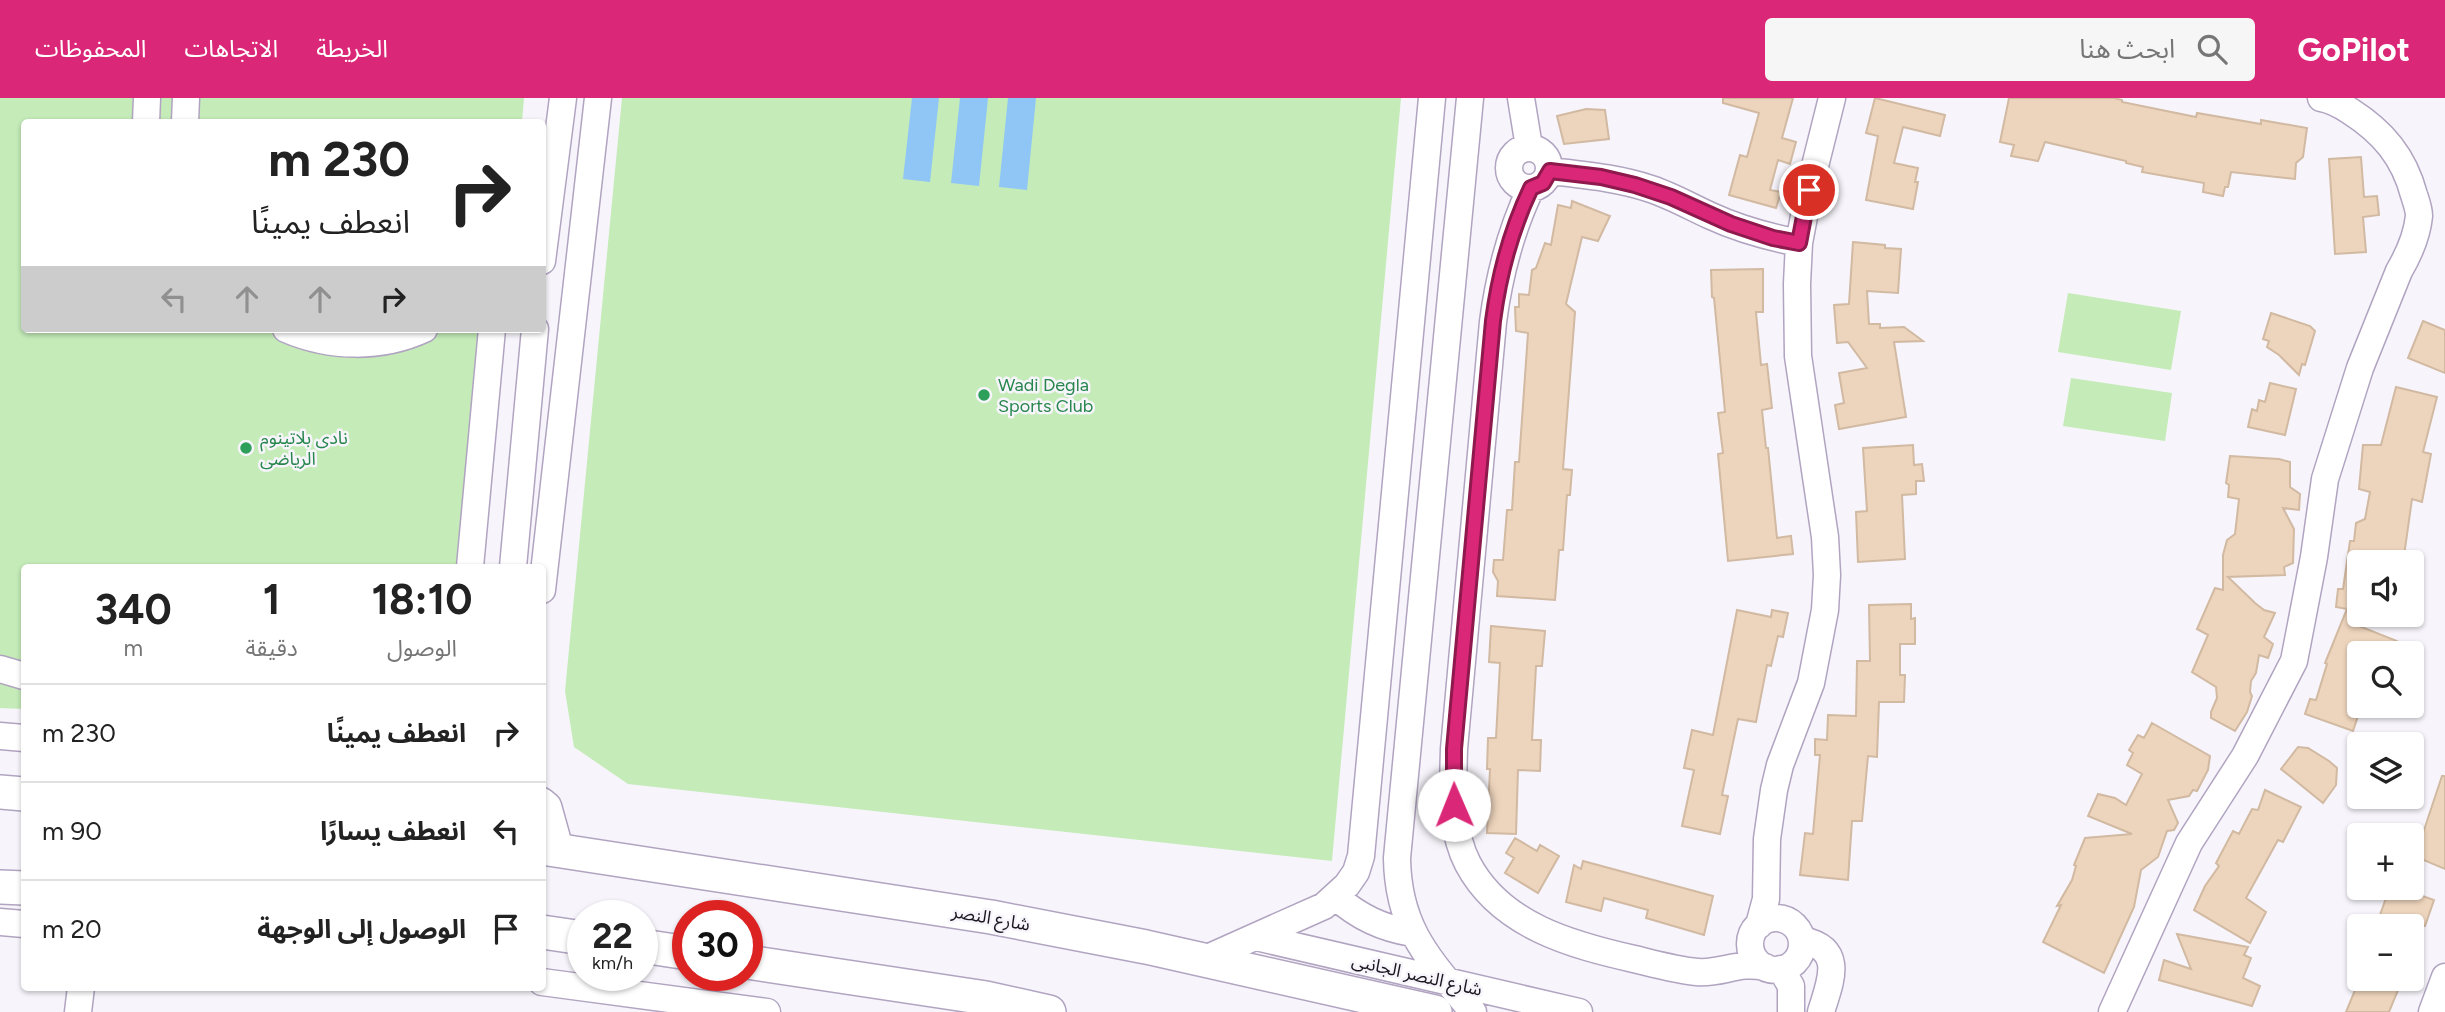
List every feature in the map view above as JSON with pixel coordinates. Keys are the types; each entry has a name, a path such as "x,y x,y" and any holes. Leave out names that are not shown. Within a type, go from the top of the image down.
{"main road":[{"path":"0,792 21,794"},
{"name":"شارع النصر","path":"551,848 991,917 1203,960 1442,997"},
{"path":"0,887 21,888"},
{"path":"546,933 567,936"},
{"path":"763,964 986,998 1049,1012"}],"street":[{"path":"146,119 147,98"},
{"path":"185,119 186,98"},
{"path":"546,230 563,98"},
{"path":"545,564 598,98"},
{"path":"1203,960 1311,913 1336,897 1356,872 1361,856 1432,98"},
{"path":"1470,98 1397,858 1400,897 1412,933 1430,960 1442,997 1473,1012"},
{"path":"1521,98 1529,147"},
{"path":"1791,1012 1791,986 1768,945 1770,900 1766,889 1767,839 1780,765 1811,683 1825,610 1825,537 1798,356 1797,307 1799,243 1832,98"},
{"path":"2112,1009 2189,843 2245,756 2294,661 2314,557 2325,479 2360,368 2416,236 2419,213 2413,191 2404,166 2390,144 2362,119 2331,100 2321,98"},
{"path":"1768,945 1788,967 1799,955 1802,940 1792,923 1768,945 1732,967 1710,972 1681,970 1581,946 1539,929 1499,903 1479,882 1467,862 1461,843 1455,820 1452,789 1497,289 1519,214 1540,180 1548,160 1545,154 1529,147 1522,148 1513,156 1509,169 1518,185 1540,180 1601,177 1644,187 1731,224 1773,238 1799,243"},
{"path":"1464,168 1509,169"},
{"path":"300,333 327,341 360,343 393,340 413,333"},
{"path":"470,564 492,333"},
{"path":"513,564 535,333"},
{"path":"0,670 21,675"},
{"path":"0,736 21,738"},
{"path":"546,812 551,848"},
{"path":"1336,897 1365,918 1380,925 1412,933"},
{"path":"0,922 21,924"},
{"name":"شارع النصر الجانبى","path":"1256,937 1442,997 1578,1012"},
{"path":"1802,940 1818,945 1831,963 1831,977 1821,1012"},
{"path":"2432,1012 2445,977"},
{"path":"546,983 767,1012"},
{"path":"78,1012 81,991"}],"green space":[{"name":"نادى بلاتينوم الرياضى","path":"0,98 524,98 522,119 21,119 21,333 503,333 481,564 21,564 21,709 0,708"},
{"name":"Wadi Degla Sports Club","path":"622,98 1401,98 1332,861 628,784 574,747 565,691"},
{"path":"2068,293 2181,311 2171,370 2058,352"},
{"path":"2071,378 2172,393 2165,441 2063,426"}],"water":[{"path":"912,98 939,98 930,182 903,179"},
{"path":"960,98 988,98 979,186 951,183"},
{"path":"1008,98 1036,98 1027,190 999,187"}],"building":[{"path":"1723,98 1793,98 1782,138 1796,142 1790,164 1778,160 1770,190 1781,192 1776,208 1729,195 1740,155 1747,157 1759,113 1723,103"},
{"path":"1875,98 1945,115 1940,136 1903,127 1894,163 1918,168 1913,209 1866,200 1878,136 1866,133"},
{"path":"2009,98 2114,98 2196,117 2197,113 2261,124 2261,120 2307,128 2303,157 2296,163 2295,179 2231,172 2223,196 2203,192 2204,183 2142,172 2143,167 2126,161 2045,142 2038,161 2011,156 2014,145 2000,142"},
{"path":"1586,109 1605,110 1609,139 1564,144 1557,116"},
{"path":"2361,157 2364,197 2377,196 2379,215 2363,217 2366,252 2335,254 2329,159"},
{"path":"1572,201 1610,216 1598,241 1582,237 1566,304 1575,312 1563,469 1572,470 1570,495 1567,495 1563,550 1559,550 1555,600 1497,596 1498,581 1493,572 1494,560 1503,560 1507,510 1512,510 1515,462 1519,462 1528,333 1516,331 1515,307 1519,307 1519,294 1529,295 1532,270 1536,268 1545,243 1551,245 1558,205 1571,208"},
{"path":"1853,242 1901,249 1898,293 1867,291 1869,324 1880,324 1880,328 1904,327 1923,341 1894,342 1906,417 1839,429 1835,405 1844,403 1839,373 1867,368 1848,342 1837,343 1834,305 1849,304"},
{"path":"1763,269 1763,312 1756,312 1761,365 1767,364 1772,408 1762,410 1766,448 1777,538 1791,536 1793,554 1728,561 1718,454 1723,453 1718,413 1725,412 1711,270"},
{"path":"2271,313 2310,326 2315,331 2305,365 2302,364 2299,375 2267,347 2269,341 2263,339"},
{"path":"2423,321 2445,330 2445,373 2408,358"},
{"path":"2270,383 2296,389 2285,435 2248,427 2252,409 2257,411 2259,400 2265,402"},
{"path":"2396,387 2437,397 2423,452 2431,454 2422,502 2412,499 2405,550 2349,550 2350,541 2354,541 2356,523 2365,519 2370,492 2359,489 2363,445 2381,445"},
{"path":"1913,445 1914,465 1922,464 1924,481 1916,481 1916,494 1902,495 1905,559 1858,562 1856,512 1867,511 1863,448"},
{"path":"2230,456 2290,462 2290,487 2300,494 2299,510 2283,508 2294,529 2293,563 2284,567 2285,575 2228,577 2264,610 2275,613 2264,637 2273,644 2268,658 2259,655 2256,673 2251,681 2252,696 2247,712 2235,731 2211,718 2217,698 2216,687 2192,672 2208,635 2197,629 2215,588 2223,590 2223,555 2227,540 2235,534 2239,499 2228,497 2229,485 2226,483"},
{"path":"2347,562 2347,609 2336,607 2338,589 2343,589"},
{"path":"1911,604 1911,619 1915,618 1915,644 1900,644 1900,675 1905,675 1904,702 1879,702 1877,757 1868,756 1862,821 1852,821 1848,880 1800,875 1805,833 1813,834 1820,755 1815,755 1815,739 1827,740 1828,715 1856,716 1857,661 1870,661 1869,605"},
{"path":"2347,609 2347,627 2362,627 2397,641 2347,641 2347,718 2357,718 2353,731 2305,714 2310,699 2316,700 2327,664 2325,663"},
{"path":"1737,610 1771,617 1772,610 1788,613 1783,637 1778,636 1771,666 1767,665 1756,722 1738,719 1722,795 1728,796 1720,834 1682,826 1694,770 1684,768 1692,730 1713,735"},
{"path":"1491,626 1545,631 1542,666 1536,666 1532,740 1541,740 1540,771 1518,770 1516,834 1487,833 1490,769 1487,769 1488,738 1496,738 1500,663 1489,662"},
{"path":"2152,723 2210,756 2208,770 2197,791 2193,790 2189,796 2168,800 2178,823 2174,830 2167,831 2158,857 2141,870 2134,907 2104,973 2043,942 2061,905 2057,906 2072,880 2076,866 2074,865 2085,838 2132,834 2088,816 2098,794 2115,798 2126,805 2142,774 2127,765 2133,753 2129,750 2138,735 2144,738"},
{"path":"2298,747 2308,748 2337,768 2336,785 2323,803 2281,769"},
{"path":"2442,776 2445,776 2445,869 2424,860 2424,830"},
{"path":"2265,790 2301,807 2283,842 2278,840 2246,898 2266,912 2250,943 2194,910 2205,886 2219,866 2216,863 2233,831 2239,834 2252,809 2258,810"},
{"path":"1515,838 1537,851 1540,845 1559,856 1538,893 1505,873 1514,858 1506,853"},
{"path":"1583,861 1713,896 1704,935 1646,918 1648,910 1604,898 1601,911 1566,902 1574,865 1581,869"},
{"path":"2424,896 2434,900 2425,926 2424,914 2380,914 2385,900 2424,900"},
{"path":"2177,934 2248,947 2244,955 2251,958 2243,978 2260,986 2252,1006 2159,980 2164,960 2191,969"},
{"path":"2355,991 2398,991 2389,1012 2346,1012"}],"place":[{"name":"Wadi Degla Sports Club","path":"984,395"},
{"name":"نادى بلاتينوم الرياضى","path":"246,448"}],"route":[{"path":"1454,805 1454,749 1493,321 1497,289 1519,214 1531,188 1543,183 1550,171 1601,177 1653,190 1731,224 1773,238 1799,243 1809,190"}]}
